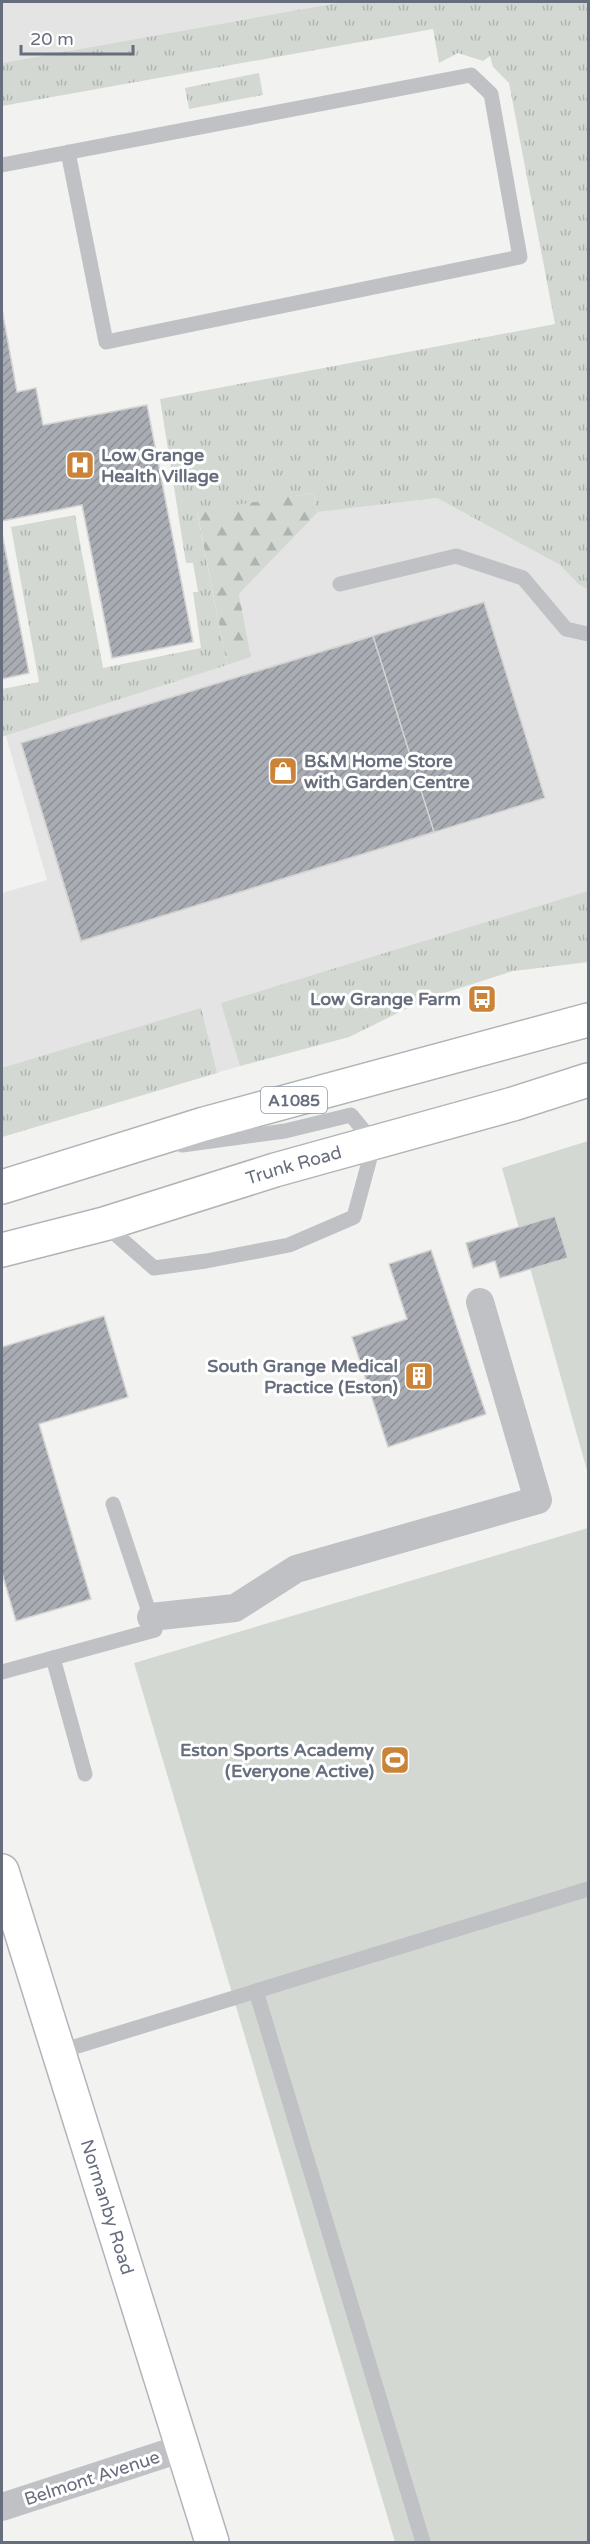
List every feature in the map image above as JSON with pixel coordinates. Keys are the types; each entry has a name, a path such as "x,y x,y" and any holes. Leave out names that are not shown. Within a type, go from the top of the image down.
{"main road":[{"name":"A1085","path":"2,1187 204,1124 588,1020"},
{"name":"Trunk Road","path":"2,1250 104,1224 275,1170 513,1104 588,1080"},
{"name":"Normanby Road","path":"2,1871 212,2542"}],"street":[{"path":"151,1617 235,1608 296,1569 538,1500 480,1302"},
{"name":"Belmont Avenue","path":"2,2508 183,2448"}],"lane":[{"path":"2,165 68,152 471,75 491,94 520,257 106,342 68,152"},
{"path":"339,584 456,556 523,578 566,629 588,634"},
{"path":"104,1224 154,1268 206,1261 289,1245 354,1217 374,1143 351,1115 285,1131 108,1154"},
{"path":"2,1672 155,1630 113,1504"},
{"path":"53,1658 85,1774"},
{"path":"58,2052 588,1889"},
{"path":"256,1991 423,2542"}],"shaded area":[{"path":"2,2 342,2 2,63"},
{"path":"437,498 560,565 578,584 588,590 588,962 513,971 428,998 349,1037 240,1066 2,1137 2,893 47,880 6,736 251,657 239,594 318,512"}],"green space":[{"path":"342,2 588,2 588,590 578,584 560,565 437,498 318,512 313,493 197,512 227,665 2,737 2,689 39,682 11,527 75,515 103,668 201,648 193,592 198,592 193,563 186,563 160,399 555,324 509,83 493,67 490,56 483,61 458,53 439,63 433,29 2,106 2,63"},
{"path":"259,73 263,95 189,109 185,88"},
{"path":"313,493 318,512 239,594 251,657 227,665 197,511"},
{"path":"588,891 588,962 513,971 428,998 349,1037 240,1066 221,1003"},
{"path":"201,1008 217,1073 2,1137 2,1068"},
{"path":"588,1141 588,1474 502,1168"},
{"path":"588,1528 588,2542 395,2542 134,1663"}],"building":[{"name":"Low Grange Health Village","path":"2,309 17,392 36,388 43,425 147,405 193,642 112,658 82,505 2,521"},
{"path":"2,533 29,673 2,679"},
{"name":"B&M Home Store with Garden Centre","path":"484,602 545,798 81,941 21,743"},
{"name":"B&M Home Store with Garden Centre","path":"373,636 434,832 81,941 21,743"},
{"path":"555,1216 568,1258 500,1278 495,1261 473,1268 466,1243"},
{"name":"South Grange Medical Practice (Eston)","path":"431,1250 486,1414 388,1447 352,1337 407,1319 389,1264"},
{"path":"104,1316 128,1397 39,1424 91,1599 16,1621 2,1573 2,1347"}],"place":[{"name":"Low Grange Health Village","path":"80,465"},
{"name":"B&M Home Store with Garden Centre","path":"283,771"},
{"name":"Low Grange Farm","path":"482,999"},
{"name":"South Grange Medical Practice (Eston)","path":"419,1376"},
{"name":"Eston Sports Academy (Everyone Active)","path":"395,1760"}]}
